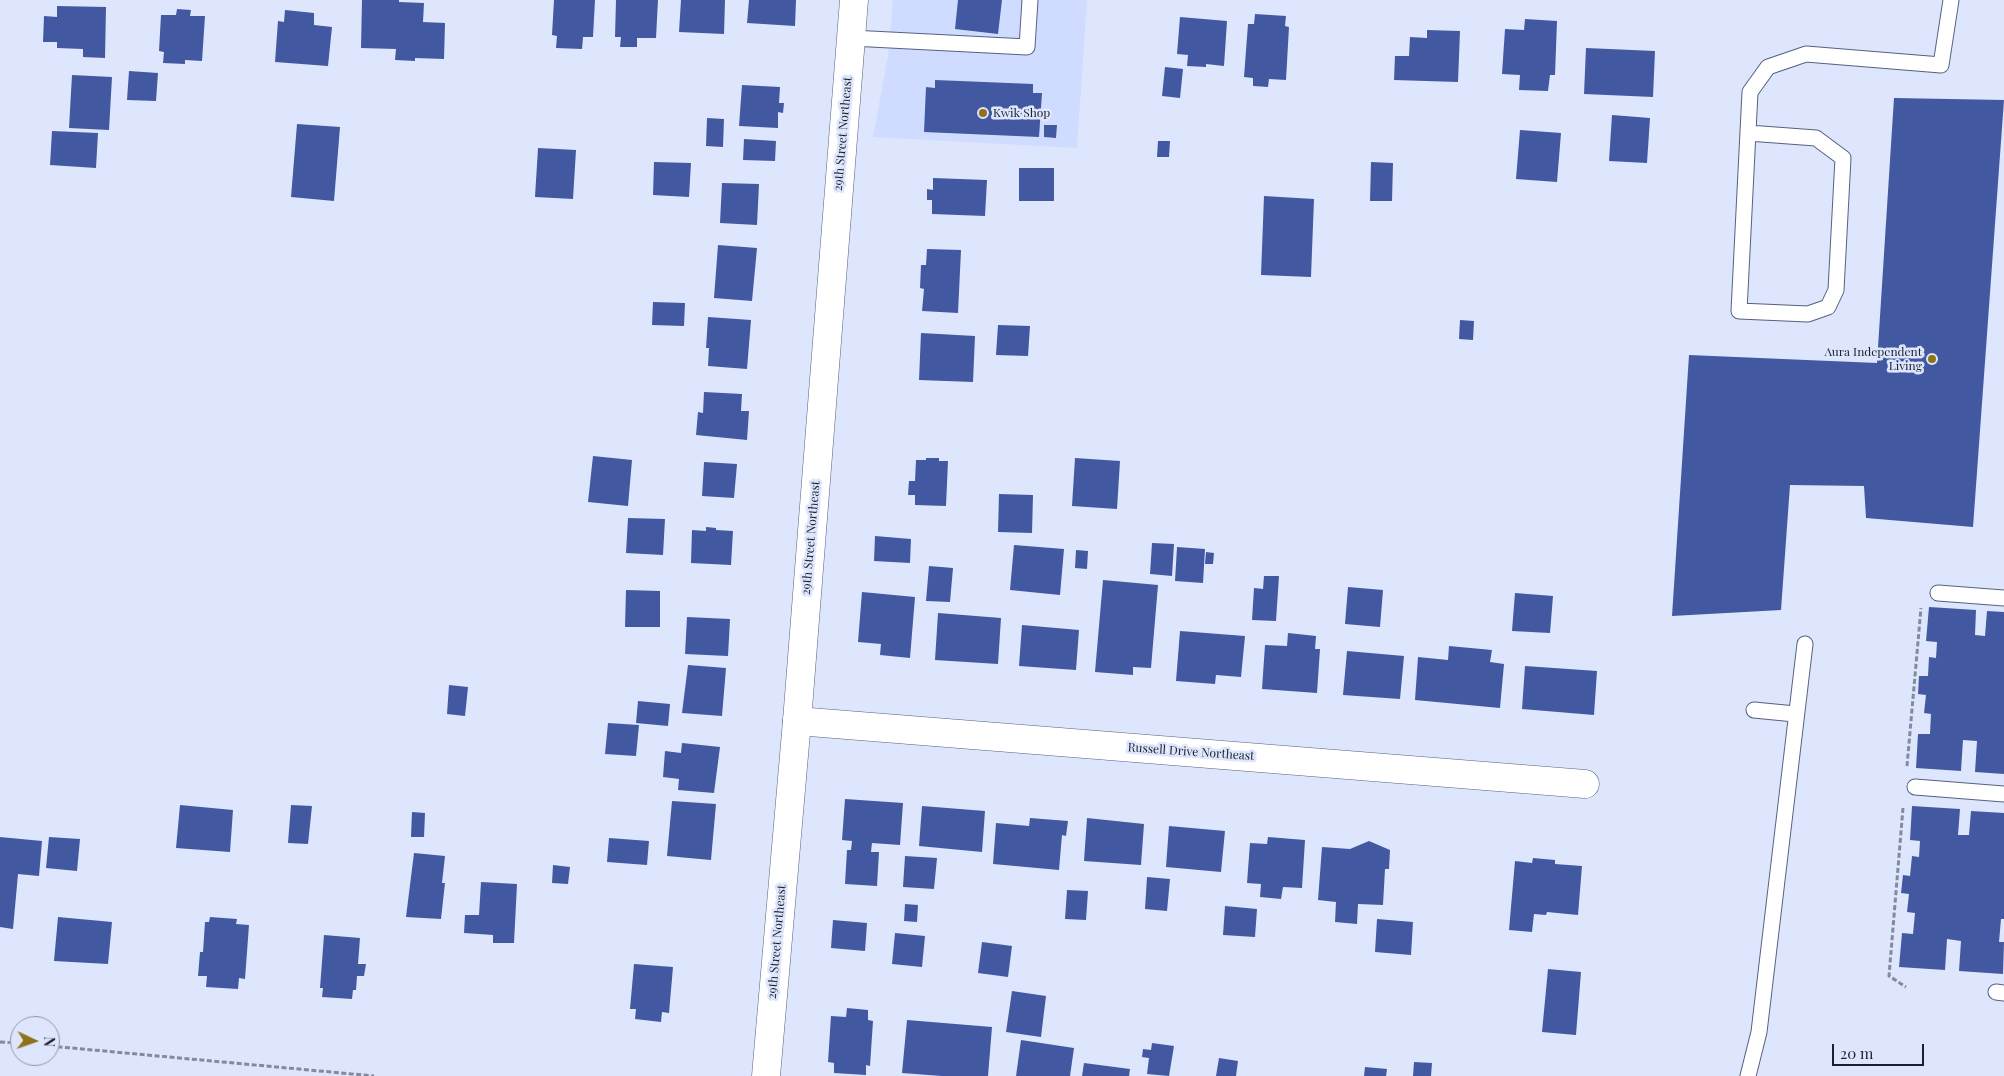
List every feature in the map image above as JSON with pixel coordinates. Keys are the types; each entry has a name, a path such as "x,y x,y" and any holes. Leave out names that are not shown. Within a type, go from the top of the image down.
{"main road":[{"name":"29th Street Northeast","path":"766,1076 854,0"},
{"name":"Russell Drive Northeast","path":"796,721 1585,784"}],"lane":[{"path":"851,38 1027,47 1030,0"},
{"path":"1748,133 1816,138 1843,158 1836,290 1828,307 1808,314 1739,311 1750,92 1768,67 1806,54 1941,65 1951,0"},
{"path":"1938,593 2004,598"},
{"path":"1748,1076 1759,1032 1805,644"},
{"path":"1754,710 1796,714"},
{"path":"1915,787 2004,794"}],"path":[{"path":"60,1047 374,1076"}],"shaded area":[{"path":"893,0 1087,0 1077,148 873,137 888,56"}],"building":[{"path":"362,0 399,0 399,2 424,3 423,22 445,23 444,59 415,58 415,61 395,60 396,49 361,48"},
{"path":"554,0 595,0 593,37 583,37 582,49 556,48 557,36 552,35"},
{"path":"616,0 658,0 656,38 637,38 637,47 620,47 621,37 615,37"},
{"path":"681,0 725,0 724,34 679,32"},
{"path":"749,0 796,0 795,26 747,23"},
{"path":"958,0 1002,0 998,34 955,29"},
{"path":"57,6 106,7 105,58 83,57 83,49 57,48 57,42 43,42 44,16 57,17"},
{"path":"177,9 191,10 190,16 205,16 202,61 185,60 185,64 163,63 164,52 159,51 161,15 176,15"},
{"path":"285,10 314,13 314,25 332,27 328,66 275,62 278,21 284,22"},
{"path":"1255,14 1286,16 1285,26 1289,27 1286,80 1269,79 1268,87 1253,86 1253,78 1244,77 1248,24 1254,24"},
{"path":"1180,17 1227,21 1224,66 1206,64 1206,67 1187,66 1188,55 1177,54"},
{"path":"1525,19 1557,21 1555,75 1550,75 1548,91 1519,90 1520,75 1502,74 1505,29 1524,30"},
{"path":"1427,30 1460,31 1458,82 1394,80 1395,56 1409,56 1410,37 1427,38"},
{"path":"1586,48 1655,51 1653,97 1584,94"},
{"path":"1165,67 1183,69 1180,98 1162,96"},
{"path":"129,71 158,73 156,101 127,100"},
{"path":"72,75 112,77 109,130 69,128"},
{"name":"Kwik Shop","path":"935,80 1033,84 1033,93 1042,93 1039,137 924,132 926,87 935,88"},
{"path":"742,85 780,87 779,103 784,103 783,113 778,112 778,128 739,126"},
{"name":"Aura Independent Living","path":"1894,98 2004,100 1973,527 1866,518 1864,486 1790,485 1781,610 1672,616 1689,355 1877,363"},
{"path":"1612,115 1650,118 1647,163 1609,161"},
{"path":"707,118 724,119 723,147 706,146"},
{"path":"297,124 340,127 334,201 291,197"},
{"path":"1044,125 1057,125 1056,138 1044,137"},
{"path":"1520,130 1561,133 1557,182 1516,179"},
{"path":"52,131 98,133 96,168 50,165"},
{"path":"744,139 776,141 775,161 743,160"},
{"path":"1158,141 1170,141 1169,157 1157,157"},
{"path":"538,148 576,150 573,199 535,197"},
{"path":"654,162 691,163 689,197 653,195"},
{"path":"1371,162 1393,163 1392,201 1370,201"},
{"path":"1019,168 1054,168 1054,201 1019,201"},
{"path":"933,178 987,180 985,216 932,214 932,200 927,200 927,189 933,190"},
{"path":"722,183 759,184 757,225 720,223"},
{"path":"1264,196 1314,199 1311,277 1261,275"},
{"path":"718,245 757,248 752,301 714,298"},
{"path":"927,249 961,250 958,313 922,311 924,289 920,288 921,265 926,265"},
{"path":"653,302 685,303 684,326 652,325"},
{"path":"708,317 751,320 747,369 708,366 709,348 706,348"},
{"path":"1460,320 1474,321 1473,340 1459,339"},
{"path":"998,325 1030,326 1028,356 996,355"},
{"path":"921,333 975,336 973,382 919,380"},
{"path":"704,392 742,394 741,411 749,411 747,440 696,435 698,412 703,413"},
{"path":"593,456 632,460 628,506 588,502"},
{"path":"926,458 939,458 939,461 948,461 946,506 915,505 915,495 908,495 909,481 915,481 916,460 926,460"},
{"path":"1075,458 1120,461 1117,509 1072,506"},
{"path":"704,462 737,464 734,498 702,496"},
{"path":"999,494 1033,495 1032,533 998,532"},
{"path":"628,518 665,519 663,555 626,553"},
{"path":"706,527 716,528 716,530 733,531 731,565 691,563 692,530 706,531"},
{"path":"875,536 911,539 910,563 874,561"},
{"path":"1152,543 1174,544 1172,576 1150,574"},
{"path":"1014,545 1064,549 1060,595 1010,590"},
{"path":"1177,547 1205,549 1203,583 1175,581"},
{"path":"1076,550 1088,551 1087,569 1075,568"},
{"path":"1206,552 1214,553 1213,564 1205,564"},
{"path":"929,566 953,568 950,602 926,601"},
{"path":"1264,576 1279,576 1276,621 1252,620 1254,588 1263,589"},
{"path":"1103,580 1158,585 1151,668 1133,667 1133,675 1095,672"},
{"path":"1348,587 1383,590 1380,627 1345,624"},
{"path":"626,590 660,591 660,627 625,627"},
{"path":"862,592 915,597 910,658 880,655 881,644 858,642"},
{"path":"1515,593 1553,596 1550,633 1512,631"},
{"path":"1929,607 1976,610 1975,635 1985,636 1987,611 2004,612 2004,774 1975,772 1977,741 1963,740 1961,771 1916,768 1918,734 1930,734 1931,714 1924,713 1926,695 1918,694 1919,676 1928,676 1929,657 1936,658 1937,642 1926,641"},
{"path":"938,613 1001,618 998,664 935,660"},
{"path":"687,617 730,619 728,656 685,654"},
{"path":"1022,625 1079,630 1076,670 1019,666"},
{"path":"1180,631 1245,636 1241,677 1216,675 1215,684 1176,681"},
{"path":"1288,633 1316,636 1315,649 1320,649 1317,693 1262,689 1265,645 1287,646"},
{"path":"1449,646 1492,650 1490,662 1504,664 1500,708 1415,700 1418,657 1448,660"},
{"path":"1347,651 1404,656 1400,699 1343,695"},
{"path":"688,665 726,668 722,716 682,713"},
{"path":"1525,666 1597,671 1594,715 1522,709"},
{"path":"449,685 468,687 465,716 447,714"},
{"path":"638,701 670,704 668,726 636,723"},
{"path":"608,723 639,725 636,756 605,754"},
{"path":"682,743 720,747 714,793 678,790 679,779 663,777 665,751 681,753"},
{"path":"845,799 903,803 900,845 872,843 871,852 879,852 877,886 845,884 847,850 851,850 852,841 842,840"},
{"path":"672,801 716,804 711,860 667,856"},
{"path":"180,805 233,810 230,852 176,848"},
{"path":"291,805 312,806 308,844 288,843"},
{"path":"922,806 985,811 982,852 919,846"},
{"path":"1912,806 1960,809 1958,835 1969,835 1971,811 2004,813 2004,919 2001,919 1999,942 2004,942 2003,974 1959,971 1961,941 1947,939 1945,970 1899,967 1902,933 1913,934 1915,913 1907,912 1909,894 1901,893 1903,875 1910,876 1912,856 1919,857 1920,841 1910,840"},
{"path":"412,812 425,813 424,837 411,837"},
{"path":"1030,818 1068,821 1066,836 1062,835 1059,870 993,864 996,823 1029,826"},
{"path":"1087,818 1144,824 1141,865 1084,861"},
{"path":"1169,826 1225,831 1221,872 1166,867"},
{"path":"0,837 42,841 39,876 18,874 13,929 0,927"},
{"path":"49,837 80,839 77,871 46,868"},
{"path":"1268,837 1305,840 1302,888 1283,887 1281,899 1260,897 1261,884 1247,883 1250,843 1267,844"},
{"path":"609,838 649,841 647,865 607,862"},
{"path":"1369,841 1390,850 1389,869 1385,869 1383,905 1358,904 1357,924 1335,922 1336,902 1318,900 1322,847 1350,849"},
{"path":"414,853 445,856 442,883 445,883 441,919 406,917"},
{"path":"905,856 937,858 934,889 903,887"},
{"path":"1533,858 1555,860 1555,864 1582,866 1578,915 1547,912 1546,915 1534,914 1532,932 1509,930 1515,861 1532,863"},
{"path":"553,865 570,867 568,884 552,883"},
{"path":"1147,877 1170,879 1167,911 1145,909"},
{"path":"481,882 517,884 514,943 493,943 493,935 464,933 465,915 479,915"},
{"path":"1067,890 1088,891 1086,920 1065,919"},
{"path":"905,904 918,905 917,922 904,921"},
{"path":"1225,906 1257,909 1255,937 1223,935"},
{"path":"58,917 112,922 108,964 54,961"},
{"path":"210,917 237,919 236,924 249,925 245,979 239,978 238,989 206,987 207,976 198,976 200,952 203,952 205,922 209,922"},
{"path":"1377,919 1413,922 1411,955 1375,952"},
{"path":"833,920 867,923 865,951 831,948"},
{"path":"895,933 925,936 922,967 892,964"},
{"path":"324,935 360,938 358,964 366,964 364,976 357,976 356,990 353,990 352,999 322,997 323,988 320,988"},
{"path":"982,942 1012,946 1008,977 978,973"},
{"path":"634,964 673,967 669,1013 662,1012 661,1022 635,1019 636,1009 630,1009"},
{"path":"1548,969 1581,972 1576,1035 1542,1032"},
{"path":"1012,991 1046,996 1041,1037 1006,1032"},
{"path":"847,1008 868,1010 868,1020 873,1021 870,1066 866,1065 866,1075 834,1073 834,1063 828,1062 831,1016 846,1017"},
{"path":"907,1020 992,1027 988,1076 942,1076 902,1073"},
{"path":"1021,1040 1074,1048 1070,1076 1016,1076"},
{"path":"1152,1043 1174,1046 1169,1076 1147,1074 1149,1058 1142,1057 1143,1049 1151,1050"},
{"path":"1219,1058 1238,1061 1236,1076 1216,1076"},
{"path":"1414,1062 1432,1063 1431,1076 1413,1076"},
{"path":"1084,1063 1130,1069 1129,1076 1082,1076"},
{"path":"1365,1067 1387,1069 1386,1076 1364,1076"}],"place":[{"name":"Kwik Shop","path":"983,113"},
{"name":"Aura Independent Living","path":"1932,359"}]}
